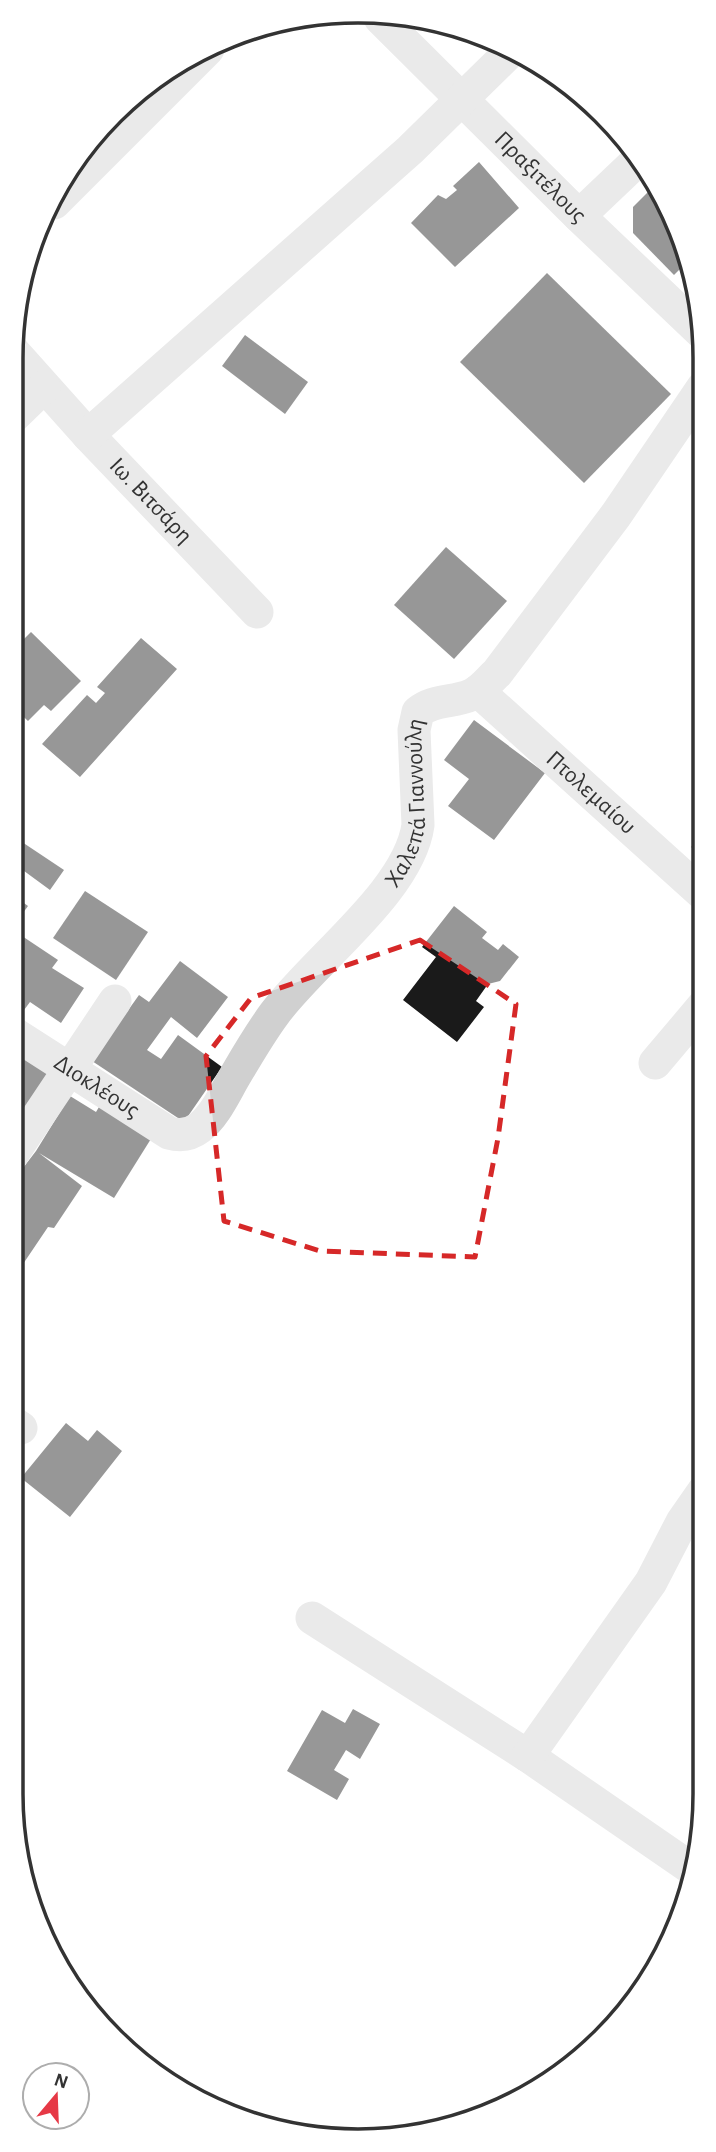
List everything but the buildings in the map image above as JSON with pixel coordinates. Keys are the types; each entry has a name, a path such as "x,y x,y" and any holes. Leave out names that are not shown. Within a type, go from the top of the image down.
{"street":[{"name":"Πραξιτέλους","path":"386,24 691,324"},
{"path":"88,435 400,159 505,57"},
{"path":"70,187 187,70"},
{"path":"579,216 632,165"},
{"name":"Ιω. Βιτσάρη","path":"23,363 257,612"},
{"path":"23,407 44,387"},
{"path":"478,691 514,651 616,515 693,402"},
{"name":"Πτολεμαίου","path":"478,691 693,885"},
{"name":"Χαλεπά Γιαννούλη","path":"186,1135 200,1128 211,1114 276,1011 387,889 407,859 417,836 418,825 414,730 418,712 435,702 459,699 478,691"},
{"path":"23,1139 115,1001"},
{"path":"655,1063 693,1018"},
{"name":"Διοκλέους","path":"23,1039 162,1129 176,1135 186,1135"},
{"path":"528,1756 651,1582 693,1506"},
{"path":"312,1618 528,1756 686,1865"}],"highlighted area":[{"path":"420,940 516,1004 498,1138 475,1257 320,1251 224,1221 206,1056 251,998"}]}
